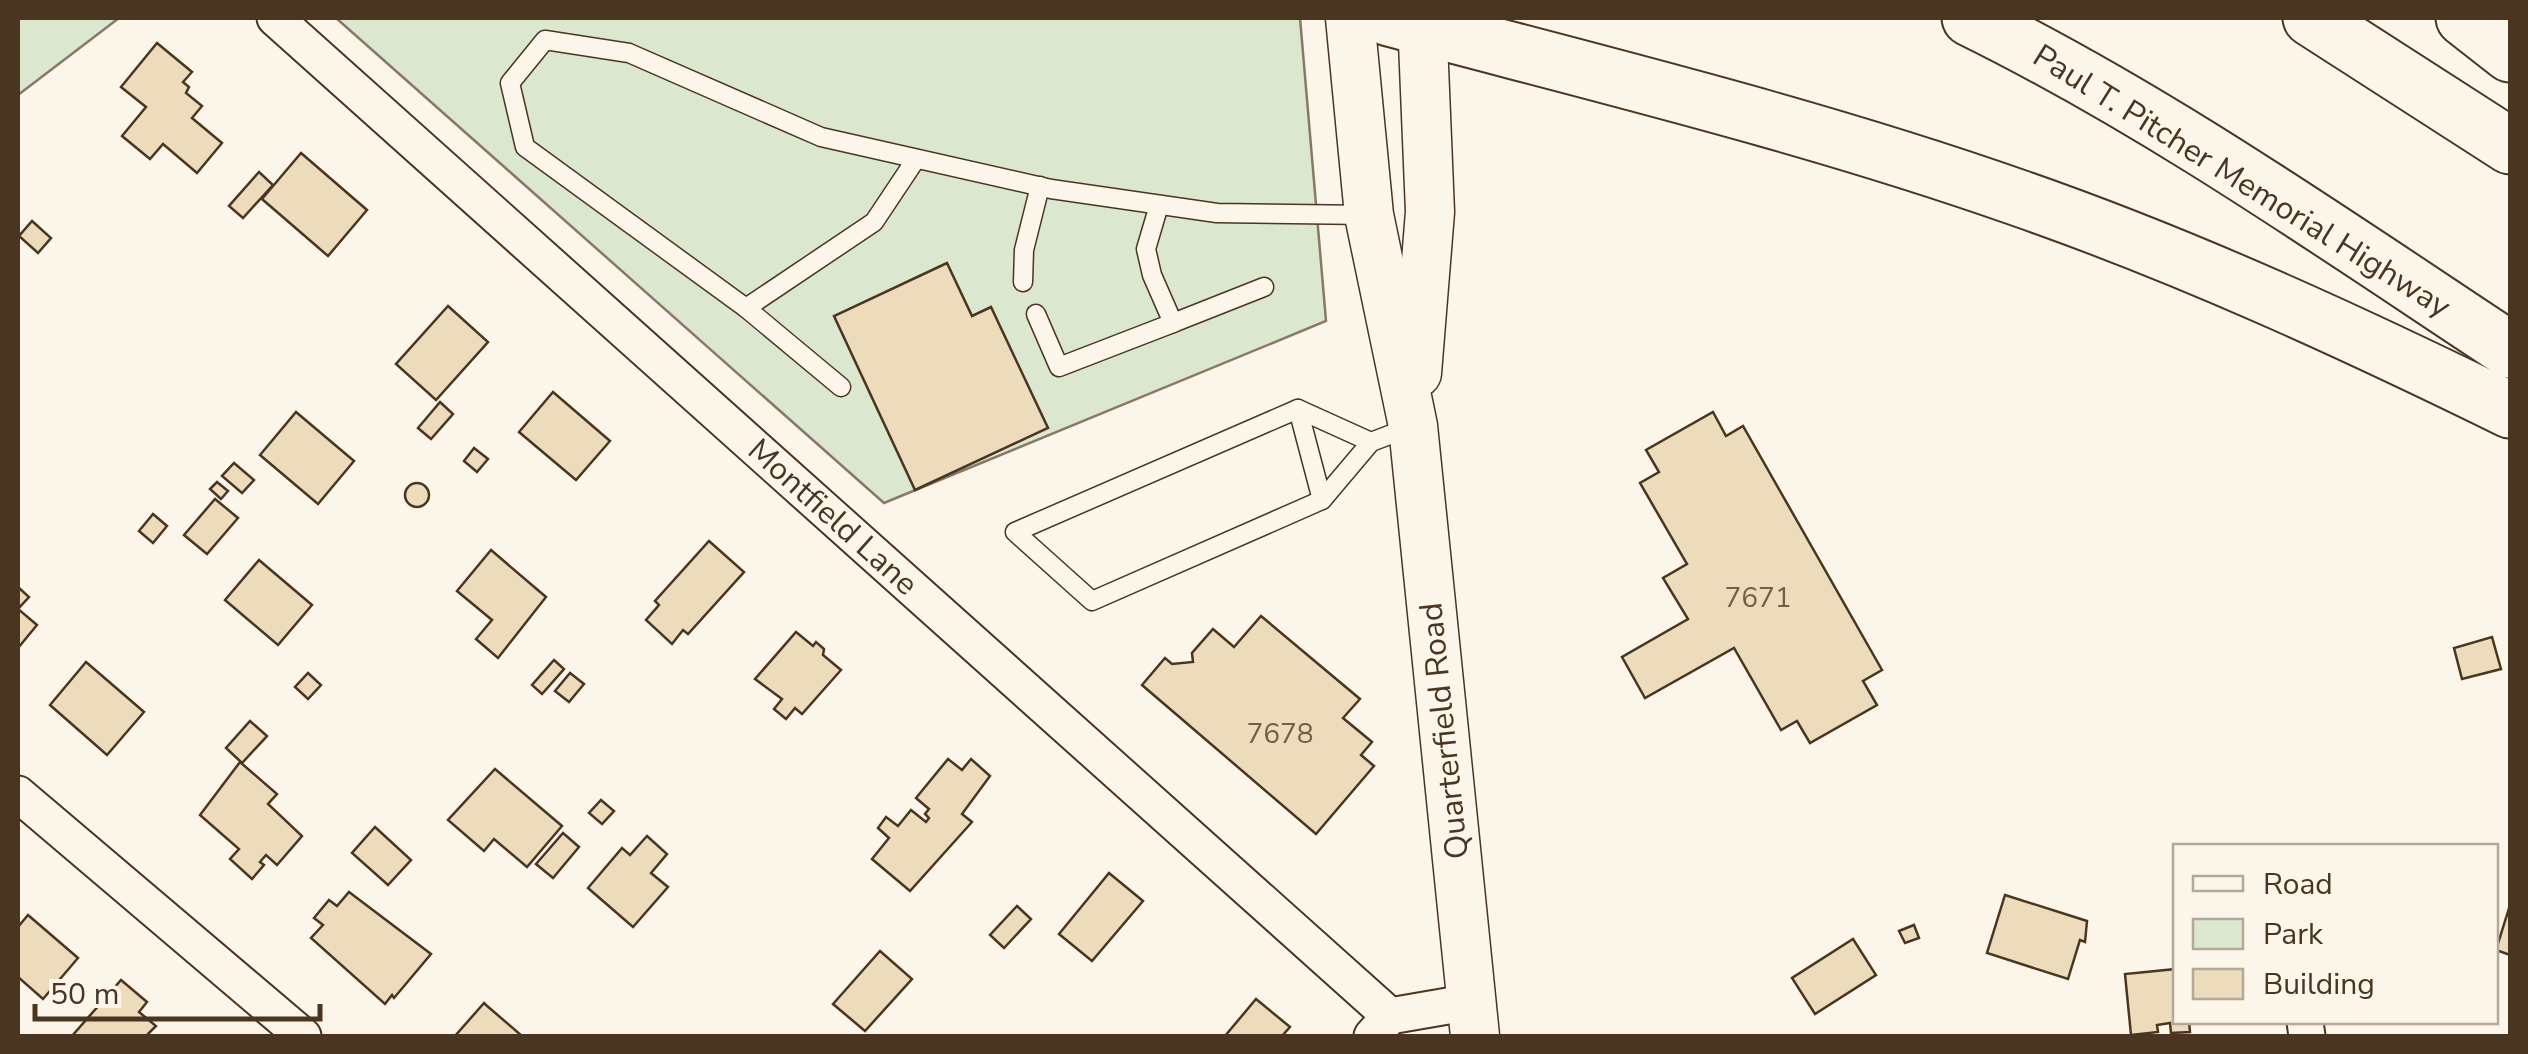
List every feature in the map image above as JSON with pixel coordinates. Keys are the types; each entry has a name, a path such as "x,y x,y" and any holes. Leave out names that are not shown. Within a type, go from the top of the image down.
{"highway":[{"name":"Paul T. Pitcher Memorial Highway","path":"1970,18 2029,47 2187,139 2510,350"},
{"path":"2312,18 2510,146"},
{"path":"2464,18 2510,54"},
{"path":"1412,21 1744,111 2017,197 2255,290 2510,410"}],"main road":[{"name":"Quarterfield Road","path":"1350,18 1392,434 1473,1019"},
{"name":"Quarterfield Road","path":"1392,434 1430,212 1412,21"}],"street":[{"name":"Montfield Lane","path":"276,18 1381,1026"},
{"path":"18,794 303,1036"},
{"path":"1381,1026 1473,1019"}],"lane":[{"path":"841,387 746,308 526,147 510,83 545,40 629,53 820,137 1040,186 1217,214 1370,215"},
{"path":"746,308 874,222 916,159"},
{"path":"1023,282 1024,250 1040,186"},
{"path":"1159,205 1146,249 1152,275 1173,323"},
{"path":"1036,314 1058,367 1264,287"},
{"path":"1298,410 1392,434 1322,500 1092,601 1015,532 1298,410"},
{"path":"1298,410 1322,500"}],"green space":[{"path":"18,18 119,18 18,95"},
{"path":"336,18 1300,18 1326,321 884,503"}],"building":[{"path":"157,43 192,72 183,82 189,87 186,93 202,106 192,118 222,143 197,173 163,144 150,159 122,136 146,107 121,87"},
{"path":"301,153 367,210 328,256 262,199"},
{"path":"259,172 273,185 243,218 229,206"},
{"path":"32,221 51,238 38,253 19,236"},
{"path":"947,263 972,316 991,307 1048,428 915,490 834,316"},
{"path":"448,306 488,342 436,400 396,364"},
{"path":"553,392 610,441 576,480 519,432"},
{"path":"440,402 453,414 431,439 418,428"},
{"path":"296,412 354,461 318,504 260,455"},
{"path":"1713,412 1726,436 1743,426 1882,670 1863,681 1877,705 1810,743 1797,721 1781,730 1734,648 1645,698 1622,657 1688,619 1663,578 1687,564 1640,483 1659,472 1646,450"},
{"path":"474,448 488,459 477,472 464,461"},
{"path":"234,463 254,480 242,493 222,476"},
{"path":"217,482 228,491 221,499 210,489"},
{"path":"417,483 429,495 417,507 405,495"},
{"path":"215,499 238,518 207,554 184,535"},
{"path":"153,514 167,526 153,543 139,531"},
{"path":"709,541 744,572 688,634 683,630 672,644 646,620 659,605 655,601"},
{"path":"491,550 546,597 498,658 476,639 492,620 457,591"},
{"path":"259,560 312,605 278,645 225,600"},
{"path":"18,587 29,597 18,609"},
{"path":"18,609 37,625 18,648"},
{"path":"1261,616 1360,699 1343,718 1372,742 1361,755 1374,766 1316,834 1142,685 1165,658 1172,664 1193,662 1192,653 1213,629 1234,647"},
{"path":"796,632 813,646 816,642 824,649 823,655 841,670 802,714 795,708 786,719 774,709 782,699 755,679"},
{"path":"2492,637 2501,669 2462,679 2454,648"},
{"path":"554,660 564,669 542,694 532,685"},
{"path":"86,662 144,712 107,755 50,705"},
{"path":"308,673 321,685 308,699 295,687"},
{"path":"570,673 584,684 569,702 555,691"},
{"path":"250,721 267,736 242,763 226,748"},
{"path":"948,759 962,770 971,759 990,776 962,814 972,822 910,891 872,859 889,838 878,828 886,817 898,826 911,810 926,822 929,809 916,798"},
{"path":"240,762 277,794 268,804 302,836 277,865 266,855 260,862 264,865 252,879 230,859 239,849 200,815"},
{"path":"495,769 562,826 527,867 494,839 484,851 448,820"},
{"path":"601,800 614,811 602,824 589,813"},
{"path":"375,827 411,860 388,885 352,853"},
{"path":"563,833 579,847 553,878 536,864"},
{"path":"647,836 667,854 651,873 668,887 633,927 588,888 622,848 630,855"},
{"path":"1109,873 1143,901 1092,961 1059,934"},
{"path":"349,892 431,954 385,1004 311,938 323,925 314,918 329,900 337,906"},
{"path":"2005,895 2087,921 2085,942 2080,940 2068,979 1987,953"},
{"path":"2510,905 2510,955 2498,951"},
{"path":"1017,906 1031,919 1004,948 990,935"},
{"path":"28,915 78,958 43,999 18,977 18,927"},
{"path":"1914,925 1919,938 1905,943 1899,931"},
{"path":"1853,939 1876,975 1815,1014 1792,978"},
{"path":"880,951 912,979 865,1031 833,1004"},
{"path":"2173,969 2173,1024 2189,1024 2190,1032 2171,1033 2170,1023 2157,1025 2158,1032 2131,1035 2125,974"},
{"path":"121,980 147,1002 139,1012 156,1026 146,1036 72,1036"},
{"path":"1256,999 1290,1027 1282,1036 1225,1036"},
{"path":"486,1005 522,1036 455,1036"}]}
